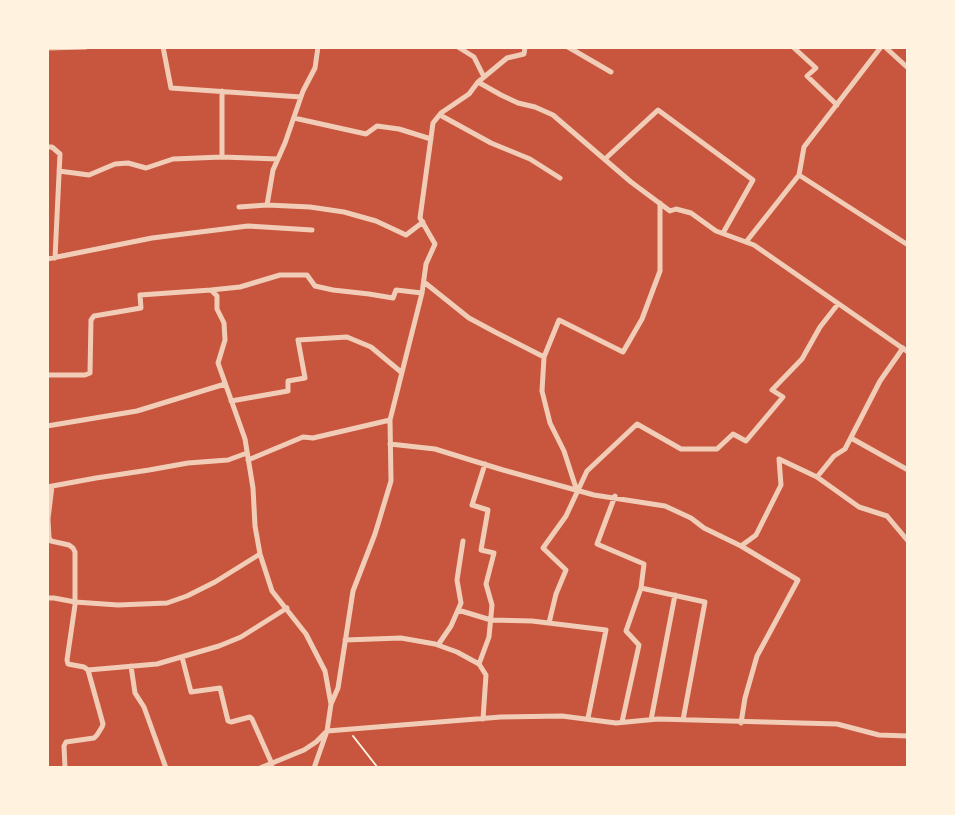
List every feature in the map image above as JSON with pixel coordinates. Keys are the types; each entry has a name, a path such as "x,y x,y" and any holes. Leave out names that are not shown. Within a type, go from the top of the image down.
{"street":[{"path":"47,48 85,47"},
{"path":"163,47 170,88 301,97"},
{"path":"267,205 273,170 315,68 318,47"},
{"path":"458,47 474,57 484,77"},
{"path":"314,768 327,731 331,704 338,688 353,591 375,534 391,481 390,420 422,293 426,264 435,244 419,218 433,123 440,114 469,94 478,82 507,58 524,54 526,47"},
{"path":"568,47 611,72"},
{"path":"793,47 816,68 807,76 837,105"},
{"path":"746,242 799,175 804,147 883,47 908,68"},
{"path":"478,82 500,95 553,116 670,211 676,209 691,213 716,231 754,245 905,350 880,381 845,449 834,456 817,477"},
{"path":"222,91 222,158"},
{"path":"606,159 659,110 753,180 723,233"},
{"path":"440,114 491,143 530,159 560,178"},
{"path":"294,118 366,134 377,126 399,129 431,139"},
{"path":"47,147 52,147 60,154 55,258"},
{"path":"59,171 89,175 115,164 128,163 146,168 173,159 278,159"},
{"path":"799,175 908,245"},
{"path":"577,491 564,451 550,424 542,391 544,357 559,320 623,352 642,319 660,271 660,203"},
{"path":"239,207 310,207 344,212 376,221 406,235 422,222"},
{"path":"47,259 152,238 248,226 313,230"},
{"path":"47,375 90,373 91,320 94,316 141,307 140,295 240,287 280,275 307,275 315,286 393,298 396,290 422,293"},
{"path":"424,282 469,317 544,357"},
{"path":"211,290 217,296 217,309 224,323 225,340 218,362 245,439 260,554 272,592 306,634 325,671 331,704"},
{"path":"549,623 556,594 566,570 543,548 566,516 587,471 637,424 681,449 717,449 733,434 746,441 782,397 772,390 802,359 820,327 838,304"},
{"path":"231,401 288,391 288,381 305,378 298,340 347,337 371,347 401,372"},
{"path":"47,426 137,411 225,384"},
{"path":"287,608 241,637 157,664 88,670 70,665 67,660 75,602 75,552 69,545 51,541 48,535 50,487 188,463 228,460 248,456 303,436 313,438 390,420"},
{"path":"851,438 908,470"},
{"path":"390,444 435,449 577,491 665,506 691,518 704,528 741,546 798,580 757,656 741,723"},
{"path":"741,546 756,535 781,485 779,459 817,477 859,507 887,516 908,541"},
{"path":"479,664 489,637 492,605 486,584 494,553 481,550 488,510 472,505 485,464"},
{"path":"615,497 597,544 644,565 640,588 626,632 639,645 622,722"},
{"path":"438,645 451,626 461,603 457,580 463,541"},
{"path":"47,598 118,605 167,604 215,582 260,554"},
{"path":"640,588 705,602 682,720"},
{"path":"651,720 675,595"},
{"path":"458,610 491,620 532,621 606,630 588,718"},
{"path":"345,639 401,638 438,645 479,664 486,675 483,719"},
{"path":"181,657 191,692 219,688 228,721 250,717 272,764"},
{"path":"131,666 135,693 144,707 166,768"},
{"path":"65,768 66,742 94,738 103,727 88,670"},
{"path":"260,768 304,750 327,731 483,719 562,716 616,723 682,720 837,724 879,735 908,736"}],"path":[{"path":"348,729 378,768"}]}
